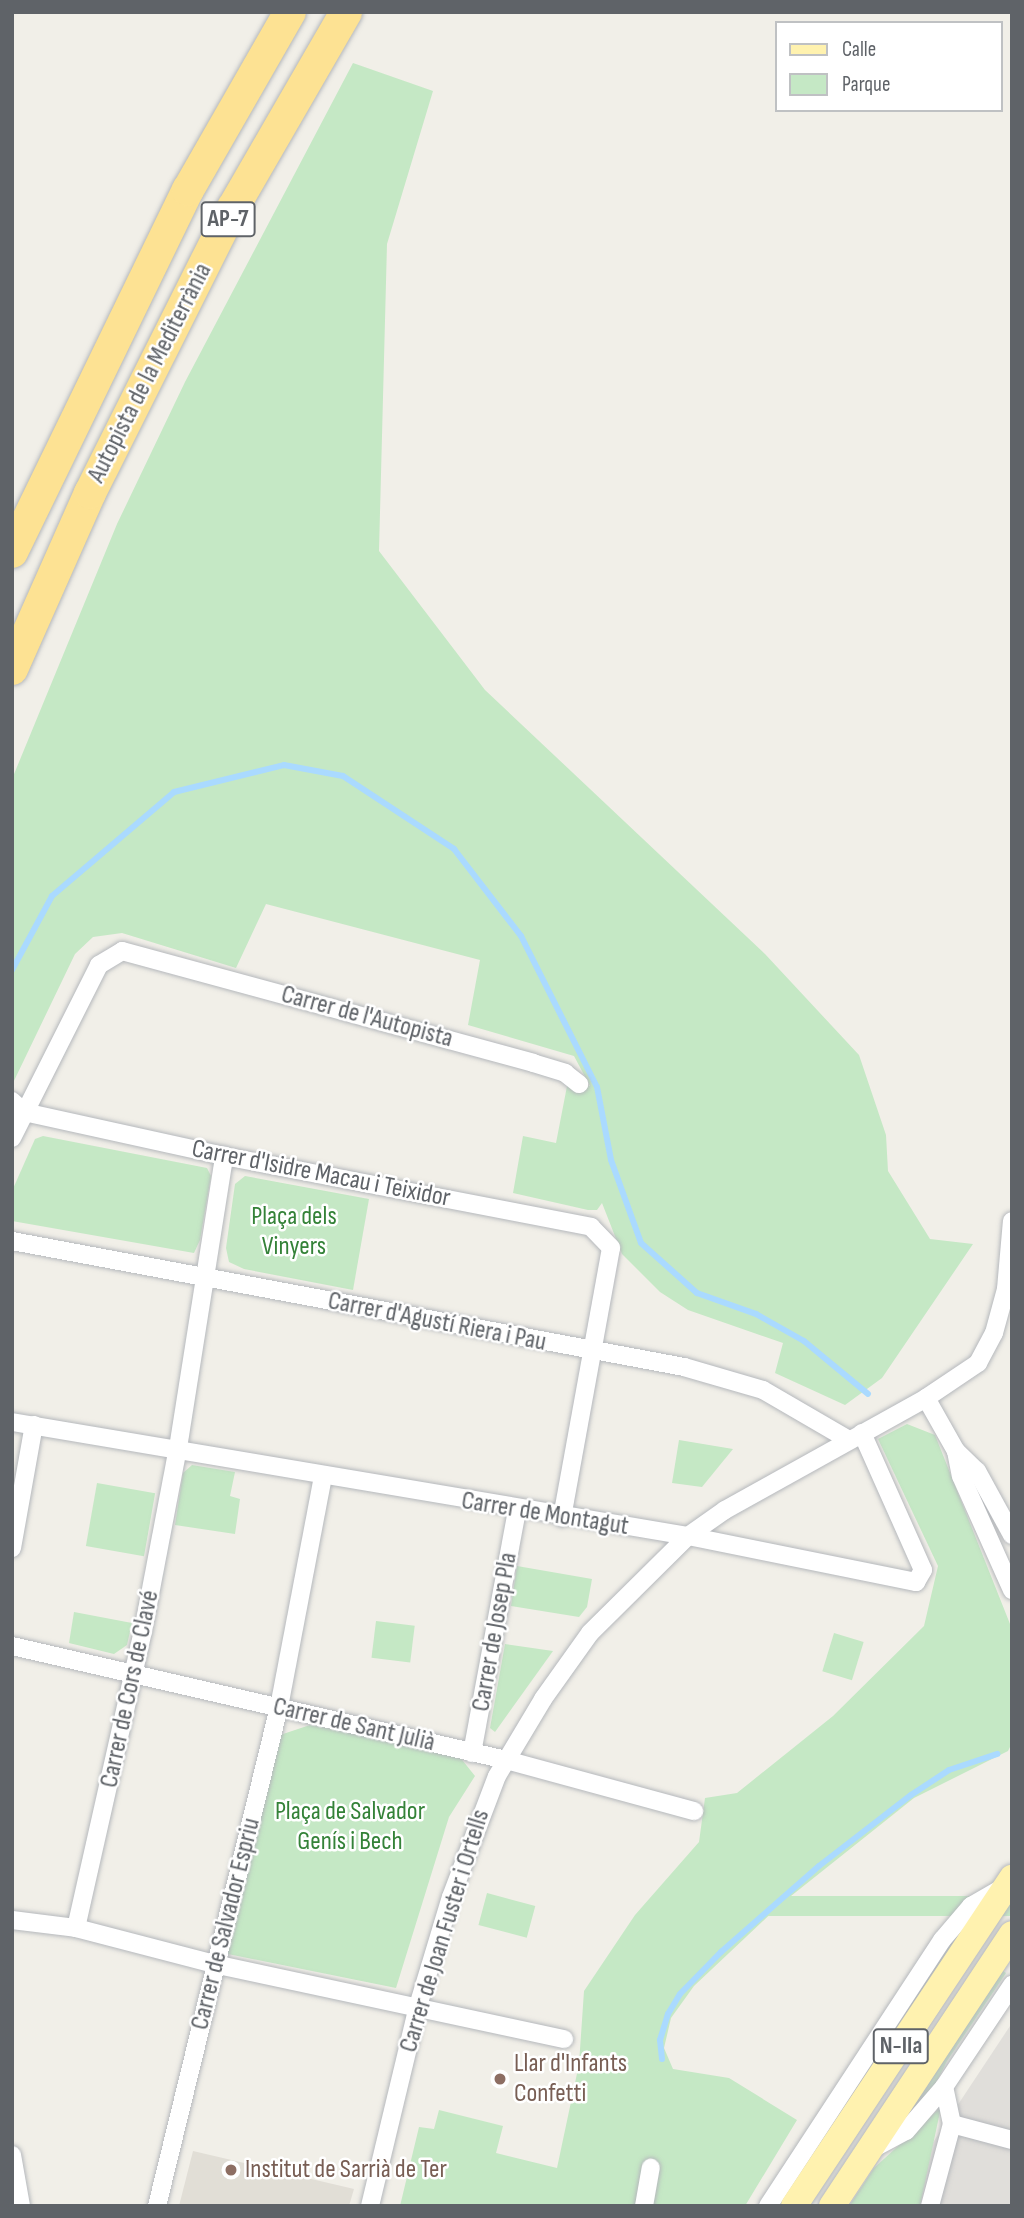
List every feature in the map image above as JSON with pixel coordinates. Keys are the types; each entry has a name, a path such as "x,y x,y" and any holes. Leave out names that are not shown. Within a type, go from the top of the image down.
{"highway":[{"name":"Autopista de la Mediterrània","path":"12,552 52,463 188,190 290,12"},
{"name":"Autopista de la Mediterrània","path":"12,669 90,493 233,208 346,12"}],"main road":[{"name":"N-IIa","path":"794,2206 1009,1882"},
{"name":"N-IIa","path":"832,2206 1012,1934"}],"street":[{"name":"Carrer de l'Autopista","path":"12,1138 18,1107 99,965 122,951 533,1063 565,1073 579,1084"},
{"name":"Carrer d'Isidre Macau i Teixidor","path":"18,1107 223,1156 591,1227 611,1248 595,1352"},
{"name":"Carrer de Cors de Clavé","path":"76,1927 134,1671 178,1448 223,1156"},
{"name":"Carrer de Joan Fuster i Ortells","path":"370,2206 418,2006 451,1897 483,1806 506,1760 590,1633 688,1536 725,1510 926,1398 978,1363 987,1350 1006,1289 1012,1221"},
{"name":"Carrer d'Agustí Riera i Pau","path":"12,1241 684,1367 763,1390 855,1436"},
{"path":"562,1518 595,1352"},
{"path":"926,1398 956,1451 977,1471 1012,1535"},
{"name":"Carrer de Montagut","path":"12,1422 178,1448 562,1518 688,1536 916,1582 923,1570 855,1436"},
{"path":"12,1548 34,1425"},
{"path":"956,1451 961,1476 1012,1590"},
{"name":"Carrer de Salvador Espriu","path":"157,2206 214,1964 279,1707 323,1476"},
{"name":"Carrer de Josep Pla","path":"472,1753 517,1510"},
{"name":"Carrer de Sant Julià","path":"12,1646 134,1671 506,1760 694,1811"},
{"path":"768,2206 942,1940 971,1906 1009,1882"},
{"path":"12,1920 76,1927 214,1964 564,2039"},
{"path":"869,2151 906,2131 943,2087 1012,1985"},
{"path":"930,2206 952,2124 943,2087"},
{"path":"952,2124 1012,2140"},
{"path":"12,2155 21,2206"},
{"path":"644,2206 651,2168"}],"shaded area":[{"path":"1012,2023 1012,2206 891,2206 965,2094"},
{"name":"Institut de Sarrià de Ter","path":"193,2151 354,2189 349,2206 179,2206"}],"green space":[{"path":"353,63 433,91 387,244 379,551 485,690 765,954 859,1055 886,1135 888,1171 930,1239 973,1244 882,1378 845,1405 775,1373 783,1343 688,1310 660,1292 622,1254 602,1203 597,1210 588,1210 513,1193 523,1136 556,1143 568,1081 590,1086 574,1056 468,1025 480,960 266,904 236,968 122,933 93,937 75,954 12,1085 12,779 117,524 185,382"},
{"path":"43,1136 207,1168 211,1176 200,1240 194,1253 12,1221 12,1191 35,1139"},
{"name":"Plaça dels Vinyers","path":"245,1176 369,1199 353,1290 244,1269 229,1262 226,1248 235,1184"},
{"path":"907,1424 935,1435 1012,1629 1012,1743 1008,1751 914,1798 781,1904 694,1986 671,2018 664,2048 673,2069 729,2078 797,2120 745,2206 400,2206 419,2127 434,2129 439,2110 503,2126 496,2153 557,2168 579,2064 584,1991 635,1915 699,1842 705,1798 737,1793 833,1716 924,1626 938,1566 878,1439"},
{"path":"679,1440 733,1449 702,1487 672,1483"},
{"path":"192,1465 235,1472 230,1496 240,1499 235,1534 175,1525 183,1473"},
{"path":"97,1483 155,1493 144,1556 86,1546"},
{"path":"517,1566 592,1579 587,1607 579,1617 511,1606"},
{"path":"74,1612 132,1623 127,1645 114,1654 69,1643"},
{"path":"376,1621 415,1626 410,1662 371,1658"},
{"path":"834,1633 864,1642 852,1680 822,1671"},
{"path":"505,1644 553,1651 495,1732 490,1728"},
{"name":"Plaça de Salvador Genís i Bech","path":"310,1725 455,1751 475,1776 449,1817 396,1988 223,1953 280,1735"},
{"path":"487,1893 535,1906 527,1938 478,1925"},
{"path":"683,1896 1012,1896 1012,1916 683,1916"},
{"path":"977,1910 814,2157 810,2155 948,1945"},
{"path":"1000,1969 1006,1973 947,2061 930,2095 906,2121 901,2119"},
{"path":"941,2107 920,2206 849,2206 874,2168"}],"waterway":[{"path":"12,970 52,896 174,792 284,765 343,776 454,849 521,936 597,1087 611,1160 641,1243 697,1293 756,1314 804,1341 868,1394"},
{"path":"662,2059 660,2040 668,2014 680,1994 721,1952 819,1866 911,1795 949,1770 997,1754"}],"place":[{"name":"Llar d'Infants Confetti","path":"500,2079"},
{"name":"Institut de Sarrià de Ter","path":"231,2170"}]}
